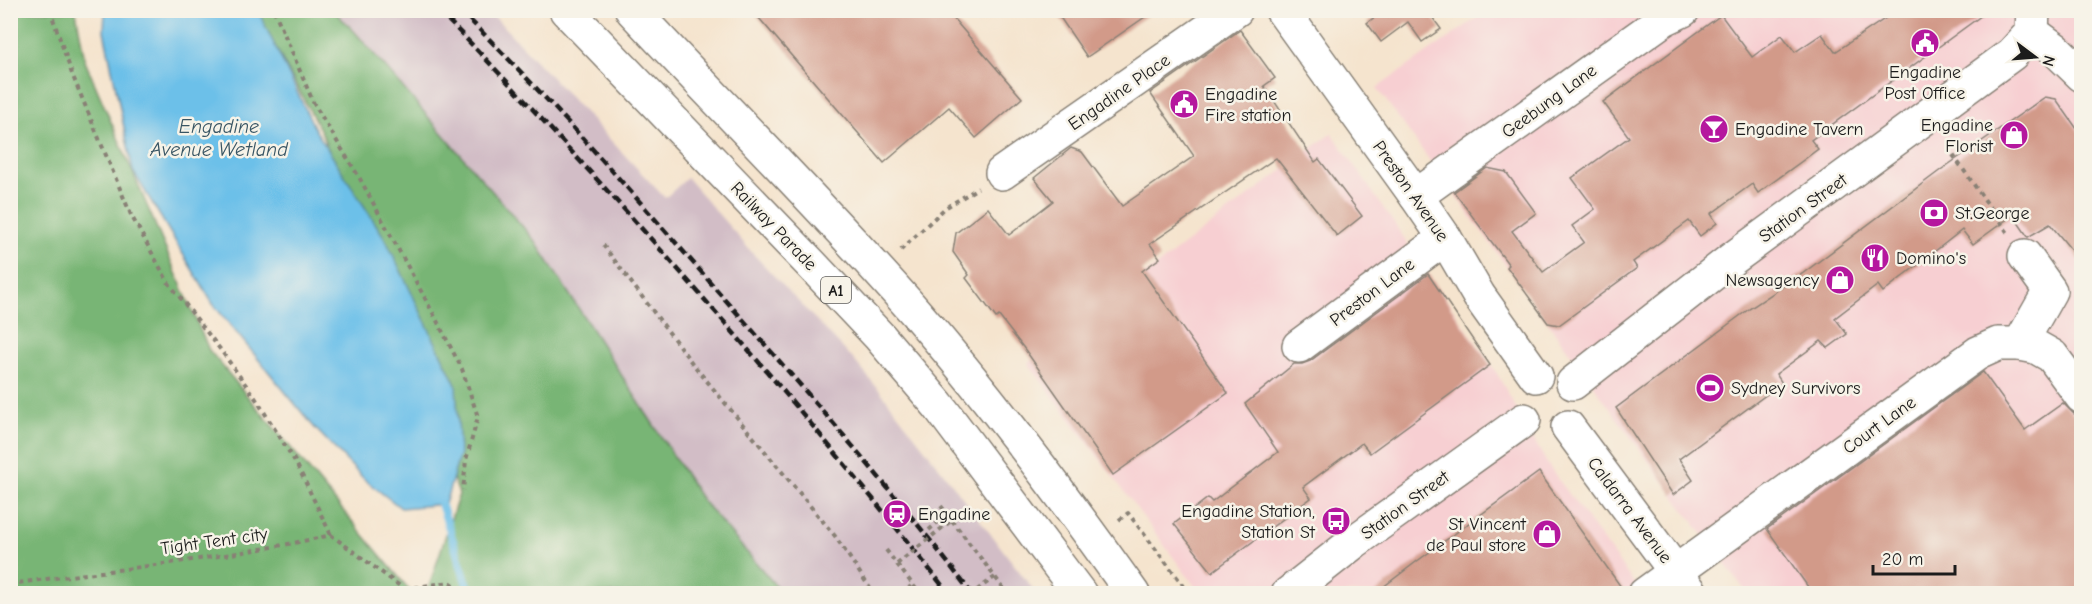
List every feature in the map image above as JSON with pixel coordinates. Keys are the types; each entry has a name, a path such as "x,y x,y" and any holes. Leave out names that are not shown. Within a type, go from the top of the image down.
{"main road":[{"name":"Railway Parade","path":"566,10 880,337 939,405 1080,594"},
{"name":"A1","path":"633,10 856,246 918,315 990,400 1133,594"},
{"name":"Engadine Place","path":"1002,173 1236,10"},
{"name":"Preston Avenue","path":"1282,10 1416,196 1445,238 1479,296 1536,376"},
{"name":"Geebung Lane","path":"1416,196 1664,19 1683,10"},
{"path":"2033,21 2055,50 2082,75"},
{"name":"Station Street","path":"1573,383 1742,252 2012,54 2033,21"},
{"name":"Preston Lane","path":"1299,346 1445,238"},
{"path":"2020,344 2050,291 2025,256"},
{"name":"Court Lane","path":"1645,594 1683,583 1978,353 1998,344 2036,347 2052,356 2082,397"},
{"path":"1555,373 1573,383 1580,402 1579,411 1568,428 1549,434 1530,427 1524,420 1520,410 1521,390 1536,376 1555,373"},
{"name":"Station Street","path":"1288,594 1354,542 1524,420"},
{"name":"Caldarra Avenue","path":"1568,428 1683,583"}],"path":[{"path":"50,10 72,74 131,215 168,282 256,399 296,463 331,535 404,590 414,591 450,582 466,594"},
{"path":"274,10 314,104 359,177 462,369 478,417 466,460 463,490"},
{"path":"1953,155 2025,256"},
{"path":"901,250 945,208 1002,173"},
{"path":"603,245 692,363 835,536 874,594"},
{"path":"929,530 946,516 941,506 1008,594"},
{"path":"1119,520 1128,513 1190,594"},
{"path":"897,564 952,520"},
{"name":"Tight Tent city","path":"10,584 197,559 331,535"},
{"path":"885,550 897,564 918,594 888,556 885,550"},
{"path":"977,590 995,577"},
{"path":"902,594 911,586"},
{"path":"399,594 404,590"}],"shaded area":[{"path":"334,11 489,11 665,198 687,178 755,256 852,358 885,397 1036,593 782,593 702,500 535,241 355,32"},
{"path":"1487,11 2081,11 2081,593 1747,593 1377,88"},
{"path":"1332,133 1496,372 1548,465 1641,593 1200,593 1028,363"}],"green space":[{"path":"10,11 76,11 85,61 209,350 412,593 11,593"},
{"path":"256,11 334,11 355,32 535,241 702,500 782,593 427,593 459,494 322,133"}],"water":[{"name":"Engadine Avenue Wetland","path":"254,10 261,17 316,131 386,240 456,385 460,454 445,504 401,508 365,480 314,427 213,304 133,171 104,31 105,11"}],"building":[{"path":"752,10 946,10 1022,98 976,138 949,107 884,163"},
{"path":"1055,10 1155,10 1087,57"},
{"path":"1384,10 1427,10 1441,29 1422,42 1408,22 1381,42 1367,23"},
{"path":"1898,10 1989,10 1811,140 1818,149 1802,161 1758,193 1752,184 1711,214 1717,223 1700,236 1689,221 1633,262 1637,268 1559,325 1548,323 1507,267 1509,265 1454,192 1487,168 1506,172 1536,213 1512,231 1543,272 1584,242 1572,226 1595,209 1572,178 1629,137 1603,102 1721,15 1752,57 1782,35 1795,52 1822,34 1835,52"},
{"path":"1240,30 1275,78 1264,86 1315,162 1319,159 1362,216 1337,236 1276,158 1150,244 1160,258 1142,271 1228,393 1113,475 1026,351 999,316 996,318 966,278 969,275 953,252 956,233 988,208 1009,235 1053,201 1034,178 1071,148 1082,152 1122,206 1194,156 1150,93"},
{"path":"2045,97 2056,99 2082,136 2082,263 2050,224 2028,237 2013,215 1973,244 1962,230 1883,292 1878,285 1835,318 1847,334 1828,348 1821,341 1776,374 1782,383 1679,459 1693,480 1673,495 1616,408 1749,309 1802,274 1942,169"},
{"path":"1428,274 1490,365 1370,453 1362,443 1303,487 1311,498 1212,572 1174,524 1208,498 1212,502 1278,452 1245,404 1294,364 1310,361"},
{"path":"1983,372 2025,430 2063,403 2074,414 2082,415 2082,594 1813,594 1767,529"},
{"path":"1539,472 1626,594 1374,594 1416,562"}],"waterway":[{"path":"438,494 470,594"}],"railway":[{"path":"438,10 521,97 736,335 865,489 949,594"},
{"path":"460,10 564,118 664,230 854,447 972,594"}],"place":[{"name":"Engadine Post Office","path":"1925,43"},
{"name":"Engadine Fire station","path":"1184,104"},
{"name":"Engadine Tavern","path":"1714,129"},
{"name":"Engadine Florist","path":"2014,135"},
{"name":"St.George","path":"1934,213"},
{"name":"Domino's","path":"1875,258"},
{"name":"Newsagency","path":"1840,280"},
{"name":"Sydney Survivors","path":"1710,388"},
{"name":"Engadine","path":"897,514"},
{"name":"Engadine Station, Station St","path":"1336,521"},
{"name":"St Vincent de Paul store","path":"1547,534"}]}
